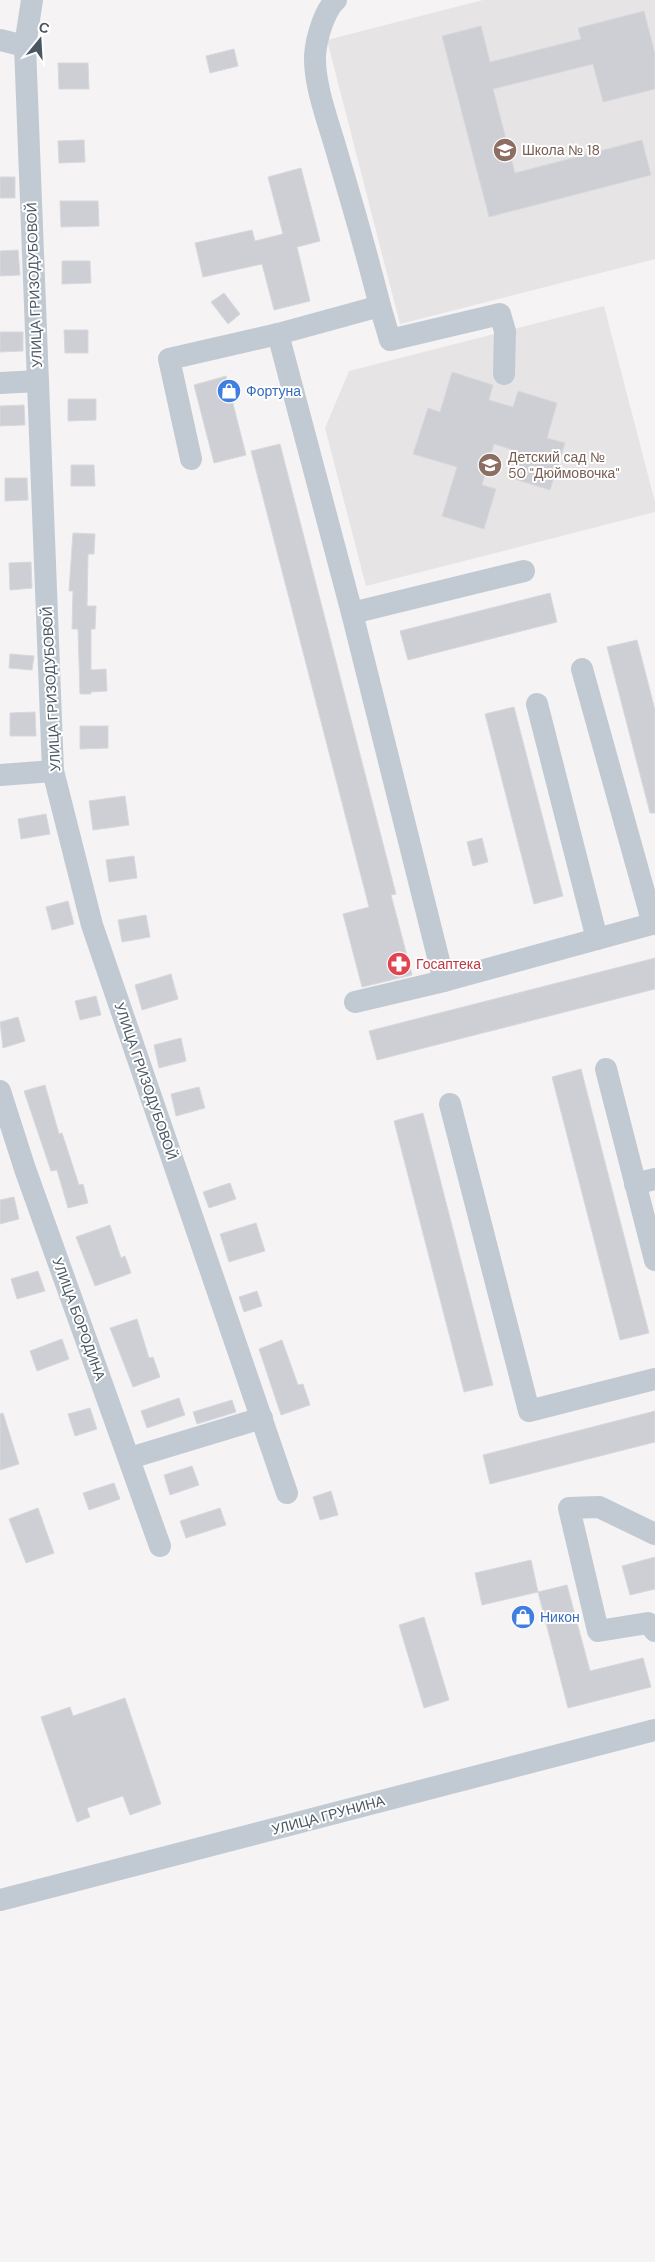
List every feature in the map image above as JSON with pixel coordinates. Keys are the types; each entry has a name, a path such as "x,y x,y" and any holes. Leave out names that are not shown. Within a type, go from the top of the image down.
{"street":[{"name":"УЛИЦА ГРИЗОДУБОВОЙ","path":"32,0 25,46 53,771 92,925 287,1493"},
{"path":"336,0 331,4 321,30 316,56 321,97 390,340 500,314 505,331 504,374"},
{"path":"0,40 25,46"},
{"path":"191,459 170,359 278,334 380,306"},
{"path":"278,334 352,613 444,981"},
{"path":"0,383 38,381"},
{"path":"352,613 524,571"},
{"path":"356,1002 444,981 654,923 582,668"},
{"path":"537,704 597,939"},
{"path":"0,776 53,771"},
{"path":"606,1068 645,1182 655,1260"},
{"name":"УЛИЦА БОРОДИНА","path":"0,1091 25,1169 160,1546"},
{"path":"450,1104 529,1411 655,1379"},
{"path":"130,1458 262,1418"},
{"path":"655,1534 599,1507 569,1508 598,1631 648,1623 655,1631"},
{"name":"УЛИЦА ГРУНИНА","path":"0,1900 655,1730"}],"shaded area":[{"name":"Школа № 18","path":"483,0 655,0 655,259 400,324 327,40"},
{"name":"Детский сад № 50 \"Дюймовочка\"","path":"604,306 655,502 655,512 366,586 325,428 349,371"}],"building":[{"path":"644,11 655,54 655,89 603,102 593,64 493,89 515,173 642,140 651,175 489,217 442,36 481,26 490,62 581,39 578,28"},
{"path":"234,49 238,66 210,73 206,56"},
{"path":"58,63 88,63 89,89 59,89"},
{"path":"84,140 85,162 59,163 58,141"},
{"path":"301,168 320,241 297,247 310,301 274,310 262,264 203,277 195,243 252,230 255,241 283,234 268,177"},
{"path":"0,177 15,177 15,198 0,198"},
{"path":"60,201 98,201 99,226 61,227"},
{"path":"18,250 20,275 0,276 0,251"},
{"path":"62,261 90,261 91,283 62,284"},
{"path":"224,293 240,314 228,324 211,302"},
{"path":"64,330 88,330 88,353 65,353"},
{"path":"0,332 23,332 23,351 0,352"},
{"path":"452,372 493,385 489,400 513,407 518,391 557,403 547,438 565,443 550,490 511,478 519,452 494,444 482,485 496,489 484,529 442,516 457,467 413,454 428,408 440,412"},
{"path":"226,376 246,455 214,463 194,385"},
{"path":"68,399 96,399 96,420 68,421"},
{"path":"24,405 25,425 0,426 0,406"},
{"path":"280,444 396,894 391,895 412,975 362,987 343,914 369,907 251,451"},
{"path":"71,465 94,465 95,486 71,486"},
{"path":"5,478 27,478 28,500 5,501"},
{"path":"73,533 95,534 94,554 88,554 87,606 96,606 95,629 91,629 91,670 106,669 107,691 91,692 91,694 80,694 78,629 72,629 73,591 69,591"},
{"path":"31,562 32,588 10,590 9,563"},
{"path":"550,593 557,622 408,660 400,631"},
{"path":"637,640 655,710 655,813 650,813 607,647"},
{"path":"10,654 34,656 32,670 9,668"},
{"path":"514,707 563,896 534,904 485,714"},
{"path":"35,712 36,736 10,736 10,713"},
{"path":"80,726 108,726 108,748 80,749"},
{"path":"125,796 129,825 93,830 89,801"},
{"path":"46,814 50,834 21,839 18,819"},
{"path":"482,838 488,862 473,866 467,842"},
{"path":"134,856 137,878 109,882 106,860"},
{"path":"68,901 74,924 52,930 46,907"},
{"path":"146,915 150,937 122,942 118,920"},
{"path":"655,958 655,989 377,1060 369,1031"},
{"path":"171,974 178,999 142,1010 135,985"},
{"path":"96,996 101,1015 80,1020 75,1001"},
{"path":"18,1017 25,1041 3,1048 0,1022"},
{"path":"181,1038 186,1061 159,1068 154,1045"},
{"path":"581,1069 649,1333 620,1340 552,1077"},
{"path":"45,1085 59,1134 62,1133 79,1185 83,1184 88,1203 68,1208 57,1170 51,1171 24,1091"},
{"path":"199,1087 205,1108 176,1116 171,1094"},
{"path":"423,1113 493,1385 464,1392 394,1121"},
{"path":"230,1183 236,1199 209,1208 203,1192"},
{"path":"14,1197 19,1219 0,1224 0,1200"},
{"path":"256,1223 265,1251 229,1262 220,1234"},
{"path":"110,1225 121,1258 125,1256 131,1273 95,1286 76,1237"},
{"path":"38,1271 45,1291 17,1299 11,1279"},
{"path":"257,1291 262,1306 244,1312 239,1297"},
{"path":"137,1319 149,1358 153,1357 160,1377 133,1387 110,1328"},
{"path":"62,1339 69,1359 37,1371 30,1351"},
{"path":"282,1340 298,1385 303,1384 310,1405 281,1415 259,1349"},
{"path":"179,1398 185,1415 147,1428 141,1411"},
{"path":"232,1400 236,1412 197,1424 193,1412"},
{"path":"90,1408 97,1429 75,1436 68,1414"},
{"path":"655,1411 655,1442 490,1484 483,1455"},
{"path":"3,1413 19,1464 0,1470 0,1414"},
{"path":"192,1466 199,1485 170,1495 164,1475"},
{"path":"114,1483 120,1499 89,1510 83,1493"},
{"path":"331,1491 338,1515 320,1520 313,1497"},
{"path":"38,1508 54,1553 26,1563 9,1519"},
{"path":"220,1508 226,1525 186,1538 180,1521"},
{"path":"655,1557 655,1589 630,1595 622,1566"},
{"path":"531,1560 538,1592 482,1605 475,1573"},
{"path":"567,1585 590,1671 643,1658 651,1687 568,1708 538,1592"},
{"path":"424,1617 449,1700 424,1708 399,1625"},
{"path":"125,1698 161,1804 130,1815 123,1796 87,1808 90,1817 77,1822 41,1717 70,1707 73,1716"}],"place":[{"name":"Школа № 18","path":"505,150"},
{"name":"Фортуна","path":"229,391"},
{"name":"Детский сад № 50 \"Дюймовочка\"","path":"490,465"},
{"name":"Госаптека","path":"399,964"},
{"name":"Никон","path":"523,1617"}]}
